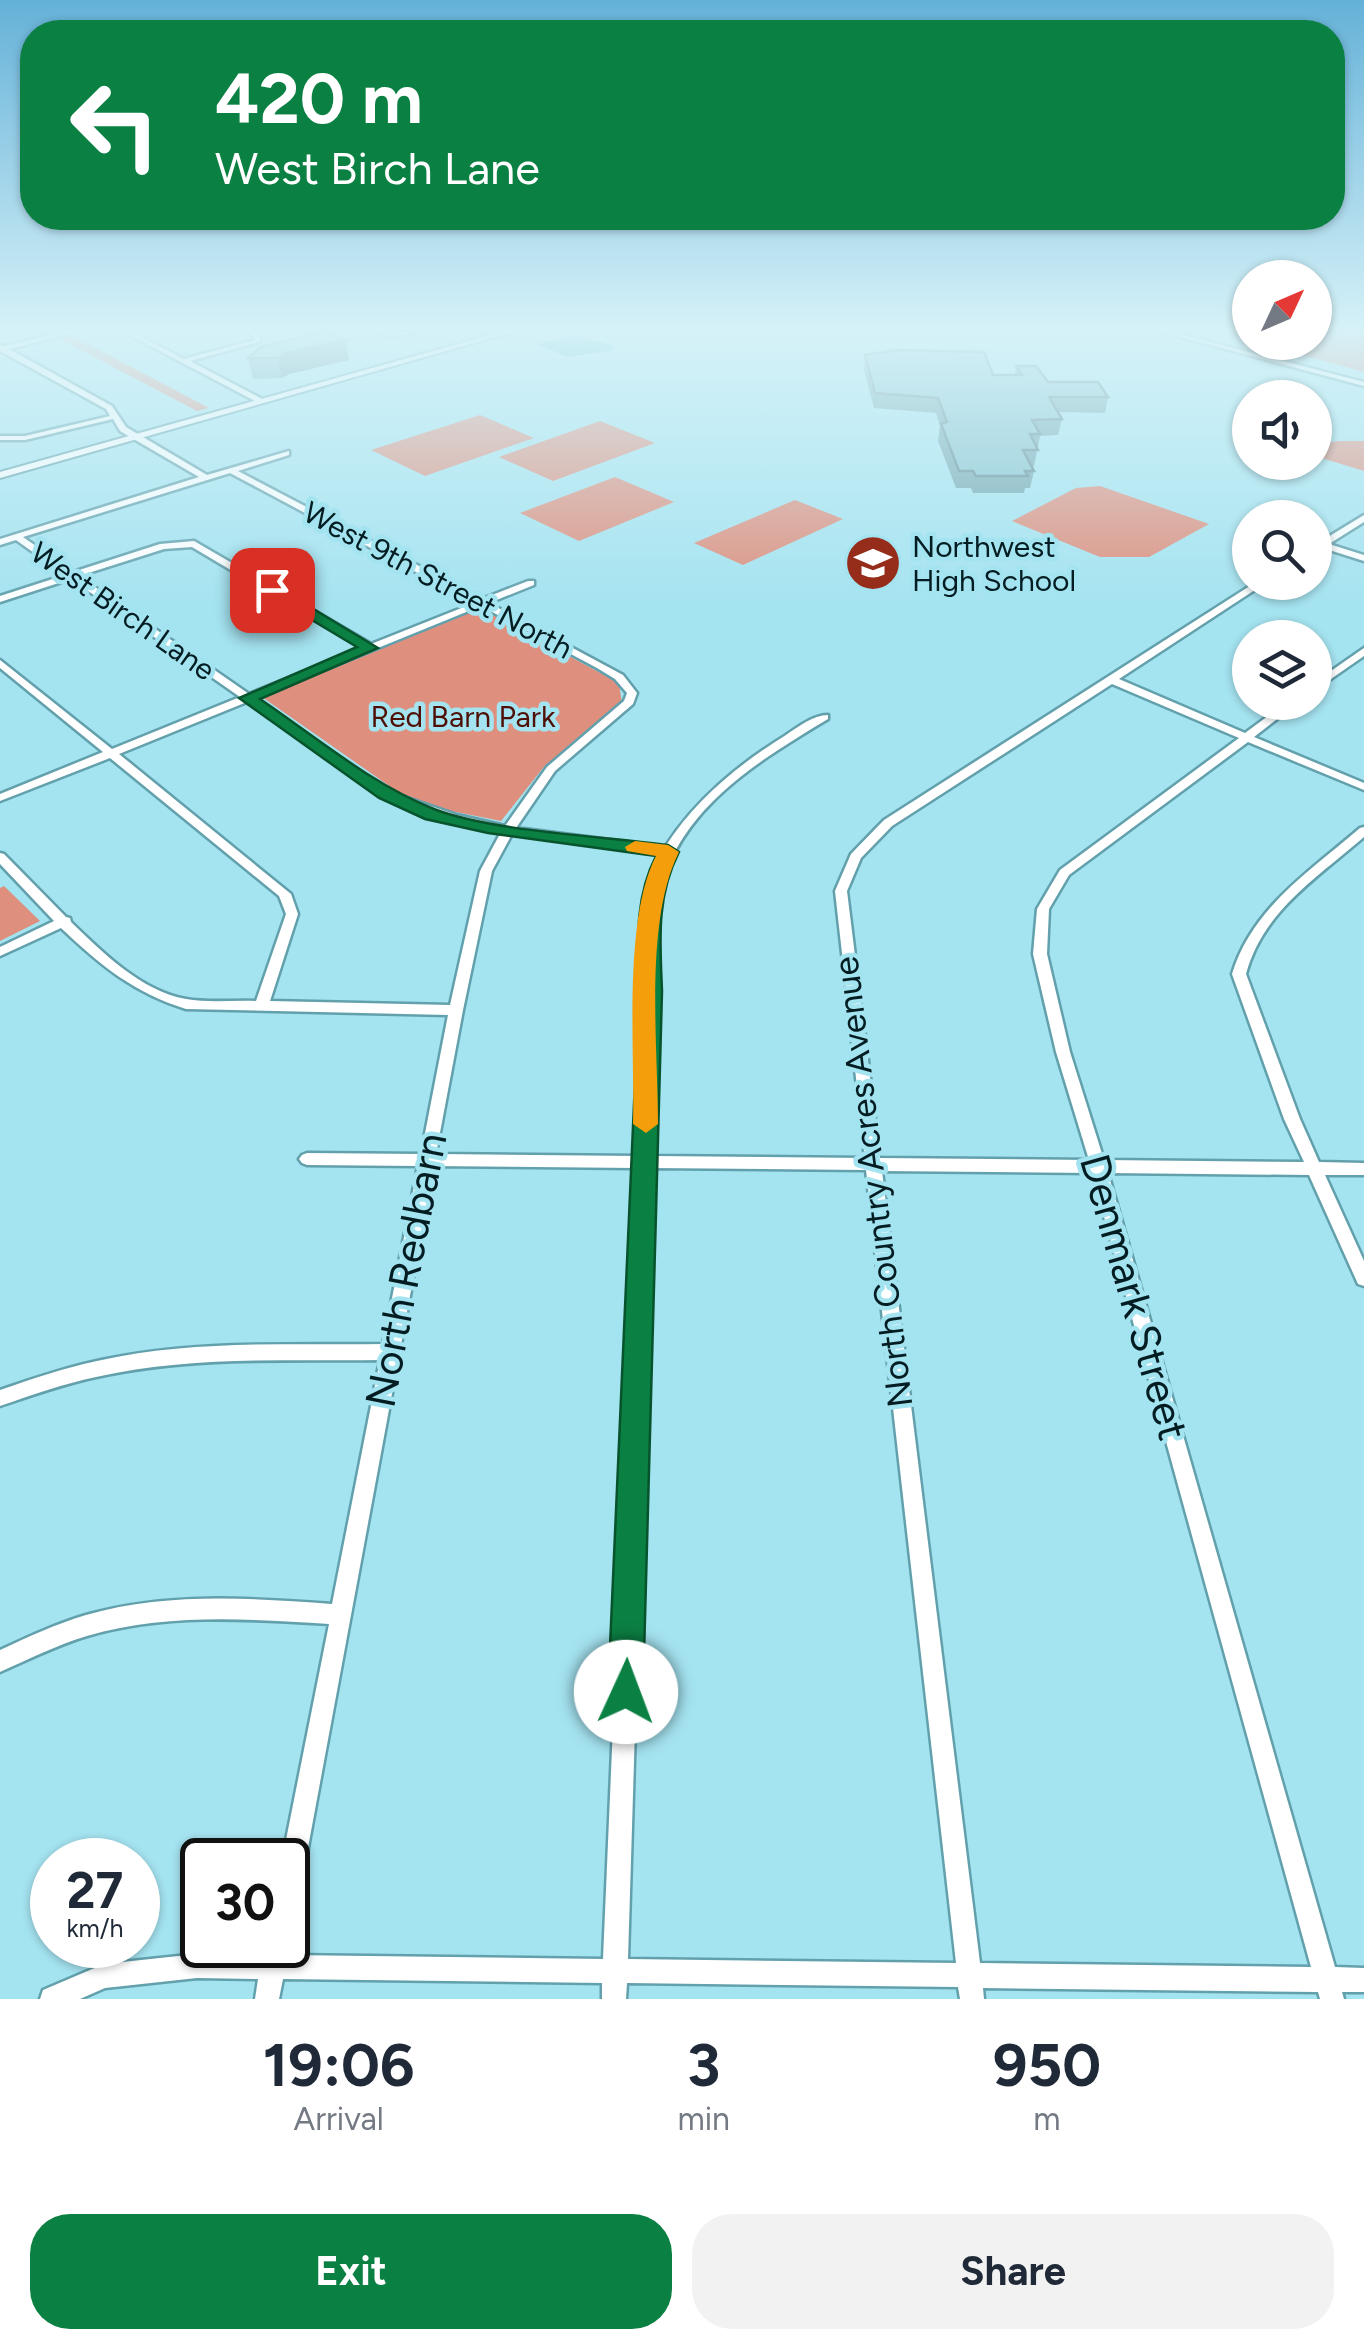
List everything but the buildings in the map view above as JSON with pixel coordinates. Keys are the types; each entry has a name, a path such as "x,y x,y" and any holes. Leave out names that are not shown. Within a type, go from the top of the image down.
{"main road":[{"path":"0,475 183,423"}],"street":[{"path":"0,438 25,438 87,423"},
{"path":"121,423 135,437 206,478"},
{"path":"0,542 286,454"},
{"name":"West 9th Street North","path":"231,470 619,677 632,693 629,702"},
{"path":"1332,539 1364,518"},
{"name":"West Birch Lane","path":"17,536 386,794 432,814 668,852"},
{"path":"0,600 163,546 194,544 370,648"},
{"path":"1332,550 1364,558"},
{"path":"0,798 531,583"},
{"name":"North Country Acres Avenue","path":"971,1987 841,918 845,876 868,840 888,823 1234,600"},
{"path":"1332,675 1364,651"},
{"path":"0,662 291,902 292,914 262,1006"},
{"path":"1109,680 1364,787"},
{"name":"North Redbarn","path":"298,1838 486,871 509,829 551,769 629,702"},
{"path":"614,1999 651,991 648,919 657,874 679,830 718,787 772,747 824,717"},
{"name":"Denmark Street","path":"1269,720 1064,873 1043,909 1040,954 1329,1989"},
{"path":"1364,831 1258,928 1241,958 1238,974 1314,1169 1364,1279"},
{"path":"0,857 147,993 186,1004 456,1010"},
{"path":"0,952 65,921"},
{"path":"307,1159 1364,1169"},
{"path":"0,1398 83,1370 136,1358 223,1351 391,1352"},
{"path":"0,1661 50,1636 107,1617 194,1607 340,1615"},
{"path":"310,1959 971,1987 1329,1989 1364,1980"},
{"path":"52,1999 104,1976 180,1968"},
{"path":"267,1999 273,1968"}],"green space":[{"path":"454,423 499,423 534,438 425,476 371,450"},
{"path":"594,423 606,423 655,443 553,481 499,457"},
{"path":"1364,441 1364,471 1332,461 1332,442"},
{"path":"615,477 674,502 579,541 520,513"},
{"path":"1100,486 1209,524 1149,557 1100,557 1012,521 1076,488"},
{"path":"795,500 843,519 743,565 694,543"},
{"name":"Red Barn Park","path":"480,608 619,683 622,704 543,768 501,821 441,809 398,792 262,697"},
{"path":"4,886 40,921 0,941 0,888"}],"slow traffic":[{"path":"635,847 668,852 657,874 648,919 651,991 646,1124"}],"place":[{"name":"Northwest High School","path":"873,563"}],"route":[{"path":"272,590 370,648 247,698 386,794 432,814 488,827 668,852 657,874 648,919 651,991 626,1692"}]}
